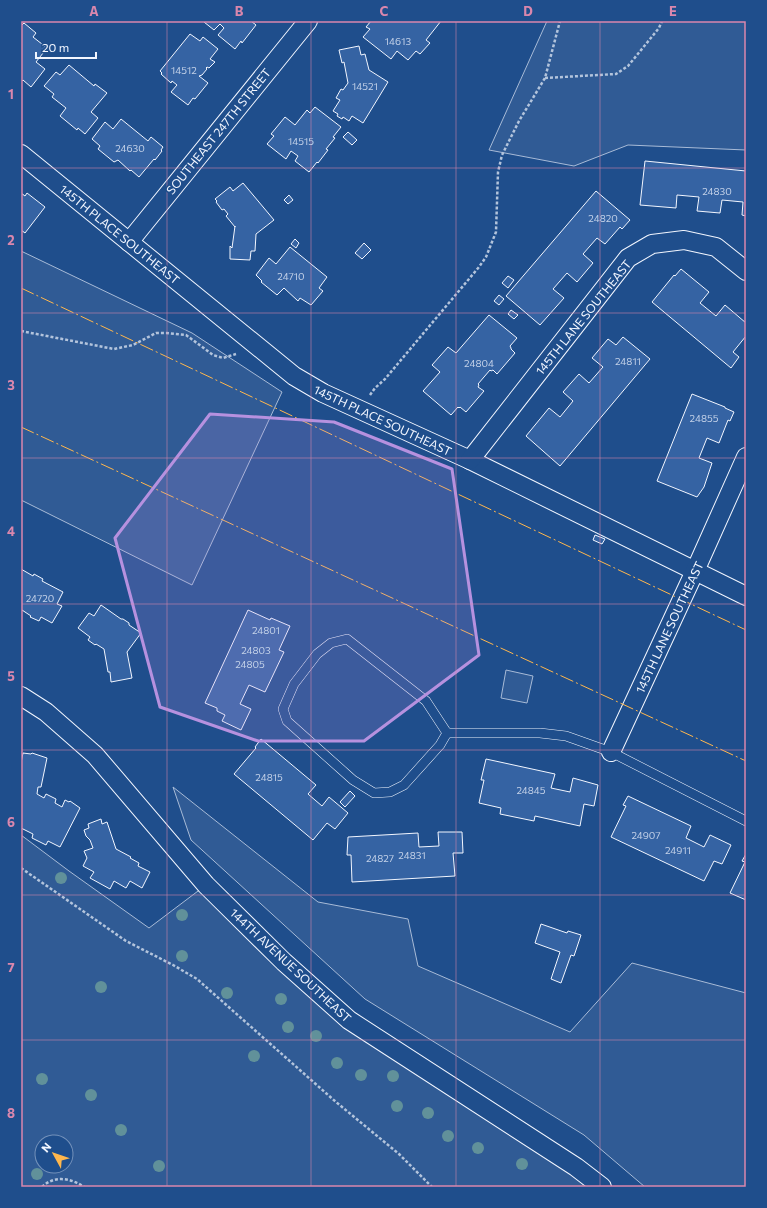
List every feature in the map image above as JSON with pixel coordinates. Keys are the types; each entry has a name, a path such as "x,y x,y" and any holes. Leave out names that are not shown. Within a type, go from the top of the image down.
{"street":[{"name":"SOUTHEAST 247TH STREET","path":"129,242 308,21"},
{"name":"145TH PLACE SOUTHEAST","path":"21,154 294,376 323,394 470,460 746,596"},
{"name":"145TH LANE SOUTHEAST","path":"470,460 628,258 652,244 684,240 716,247 746,271"},
{"name":"145TH LANE SOUTHEAST","path":"611,752 746,457"},
{"name":"144TH AVENUE SOUTHEAST","path":"21,696 46,712 95,755 206,885 284,962 349,1020 576,1167 602,1187"}],"lane":[{"path":"347,639 426,701 447,733 440,745 404,785 390,792 374,793 353,780 293,726 288,721 283,709 294,684 317,654 331,643 347,639"},
{"path":"447,733 540,733 566,736 611,752 746,821"}],"path":[{"path":"360,410 375,388 385,379 486,256 496,232 498,172 502,156 519,121 545,78 560,21"},
{"path":"545,78 616,74 628,66 659,28 662,21"},
{"path":"21,331 114,348 133,345 156,333 186,335 213,355 223,358 258,347"},
{"path":"21,868 126,941 197,979 336,1102 399,1154 432,1187"},
{"path":"42,1187 48,1182 58,1178 78,1183 84,1187"}],"highlighted area":[{"path":"210,414 334,422 452,469 479,655 364,741 258,741 160,707 115,538"}],"shaded area":[{"path":"547,21 746,21 746,150 628,145 574,166 489,150"},
{"path":"21,251 192,333 282,392 192,585 21,500"},
{"path":"506,670 533,676 527,703 501,698"},
{"path":"173,787 318,902 408,919 418,966 570,1032 632,963 746,993 746,1187 645,1187 584,1135 365,999 191,840"},
{"path":"21,835 149,928 206,885 349,1020 602,1187 21,1187"}],"building":[{"path":"204,21 251,21 256,25 242,43 241,41 235,49 218,35 224,28 220,24 214,30"},
{"path":"371,21 441,21 426,40 430,43 420,54 416,51 408,60 397,51 391,59 363,37 370,29 366,27"},
{"path":"24,23 36,33 33,37 47,48 36,62 45,69 31,87 23,80 21,82 21,26"},
{"path":"190,34 200,41 203,37 218,49 210,59 215,62 209,68 207,67 202,75 199,76 208,83 188,105 171,92 177,85 172,81 171,83 161,74 162,73 160,71"},
{"path":"359,46 361,55 365,54 369,70 388,82 363,123 352,116 349,121 343,117 342,119 333,111 340,100 336,98 341,89 343,90 348,83 344,62 342,63 339,50"},
{"path":"69,65 94,86 95,84 107,93 91,112 98,118 85,134 78,128 77,130 60,116 66,108 52,97 54,94 44,86 56,72 60,75"},
{"path":"315,107 341,127 333,137 335,138 326,149 328,150 309,172 295,161 298,156 291,151 286,159 267,144 274,136 271,134 285,117 295,125 307,110 310,113"},
{"path":"121,119 148,141 151,137 163,147 161,150 162,151 155,160 154,159 139,177 118,160 114,162 98,149 100,146 92,139 105,122 113,129"},
{"path":"348,132 357,140 352,145 343,137"},
{"path":"645,161 746,171 746,216 742,215 743,202 722,200 720,213 697,211 699,197 677,195 676,208 640,205"},
{"path":"243,183 274,220 256,234 255,251 251,251 250,260 230,259 230,246 232,248 235,227 226,216 228,214 224,209 222,210 215,199 230,187 233,191"},
{"path":"596,191 630,220 622,229 620,227 605,244 597,238 583,254 593,263 577,282 567,273 553,289 564,298 540,325 506,296"},
{"path":"21,193 25,196 27,193 45,207 25,233 21,230"},
{"path":"289,195 293,200 288,204 284,200"},
{"path":"295,239 299,243 296,248 291,244"},
{"path":"364,243 371,250 362,259 355,253"},
{"path":"290,247 327,277 319,288 323,291 311,305 300,298 298,301 284,288 277,295 261,282 262,281 256,275 269,258 276,264"},
{"path":"681,269 709,292 700,303 716,316 725,305 746,323 746,336 733,352 739,357 731,368 652,302 674,275 675,276"},
{"path":"508,276 514,280 508,288 502,283"},
{"path":"499,295 504,299 499,305 494,301"},
{"path":"511,310 518,315 514,319 508,314"},
{"path":"489,315 517,338 510,346 515,353 497,374 493,370 490,370 478,384 478,387 484,391 466,412 458,407 451,415 423,391 440,372 432,365 448,347 456,353"},
{"path":"623,337 650,359 560,466 526,436 549,408 560,417 573,401 563,392 579,374 589,383 603,367 592,358 608,339 616,345"},
{"path":"692,394 734,412 730,421 728,420 719,443 707,438 699,458 712,463 704,487 697,497 657,481"},
{"path":"595,535 605,539 602,544 593,540"},
{"path":"21,569 33,576 34,574 43,579 42,581 63,592 57,604 62,606 52,623 41,617 39,621 30,617 31,616 22,610 21,612"},
{"path":"101,605 129,623 129,625 141,633 127,652 132,678 111,682 104,649 88,640 90,637 78,628 89,613 94,616"},
{"path":"248,610 270,620 271,618 290,626 279,650 284,652 265,692 249,685 240,704 251,709 241,730 222,721 225,715 217,711 217,708 205,703"},
{"path":"261,739 316,785 308,794 322,806 329,797 348,813 335,829 327,823 313,840 234,774 256,748 255,747"},
{"path":"23,753 32,753 47,758 41,787 38,787 37,794 44,798 46,794 56,799 55,803 62,807 65,800 70,801 80,808 60,847 48,841 46,845 32,838 33,834 21,828 21,763"},
{"path":"486,759 555,774 551,788 570,792 573,778 598,785 594,806 584,804 580,826 535,816 534,821 500,814 501,808 479,803 484,780 481,780"},
{"path":"350,791 355,796 345,807 340,802"},
{"path":"628,796 691,826 686,838 704,847 710,835 731,845 722,864 714,861 704,881 611,837 626,806 623,805"},
{"path":"101,819 102,824 107,822 116,849 131,857 130,858 139,863 138,866 150,872 142,888 130,881 126,888 114,881 110,889 90,878 94,872 83,866 87,858 84,851 93,848 84,830 89,828 88,824"},
{"path":"438,832 462,832 463,853 453,853 455,876 352,882 351,855 347,855 348,837 418,833 419,847 439,846"},
{"path":"746,854 746,900 730,893 745,862 742,861"},
{"path":"541,924 567,933 568,931 581,935 574,956 571,955 561,983 551,979 560,952 535,943"}],"power":[{"path":"21,288 746,630"},
{"path":"21,427 746,761"}]}
